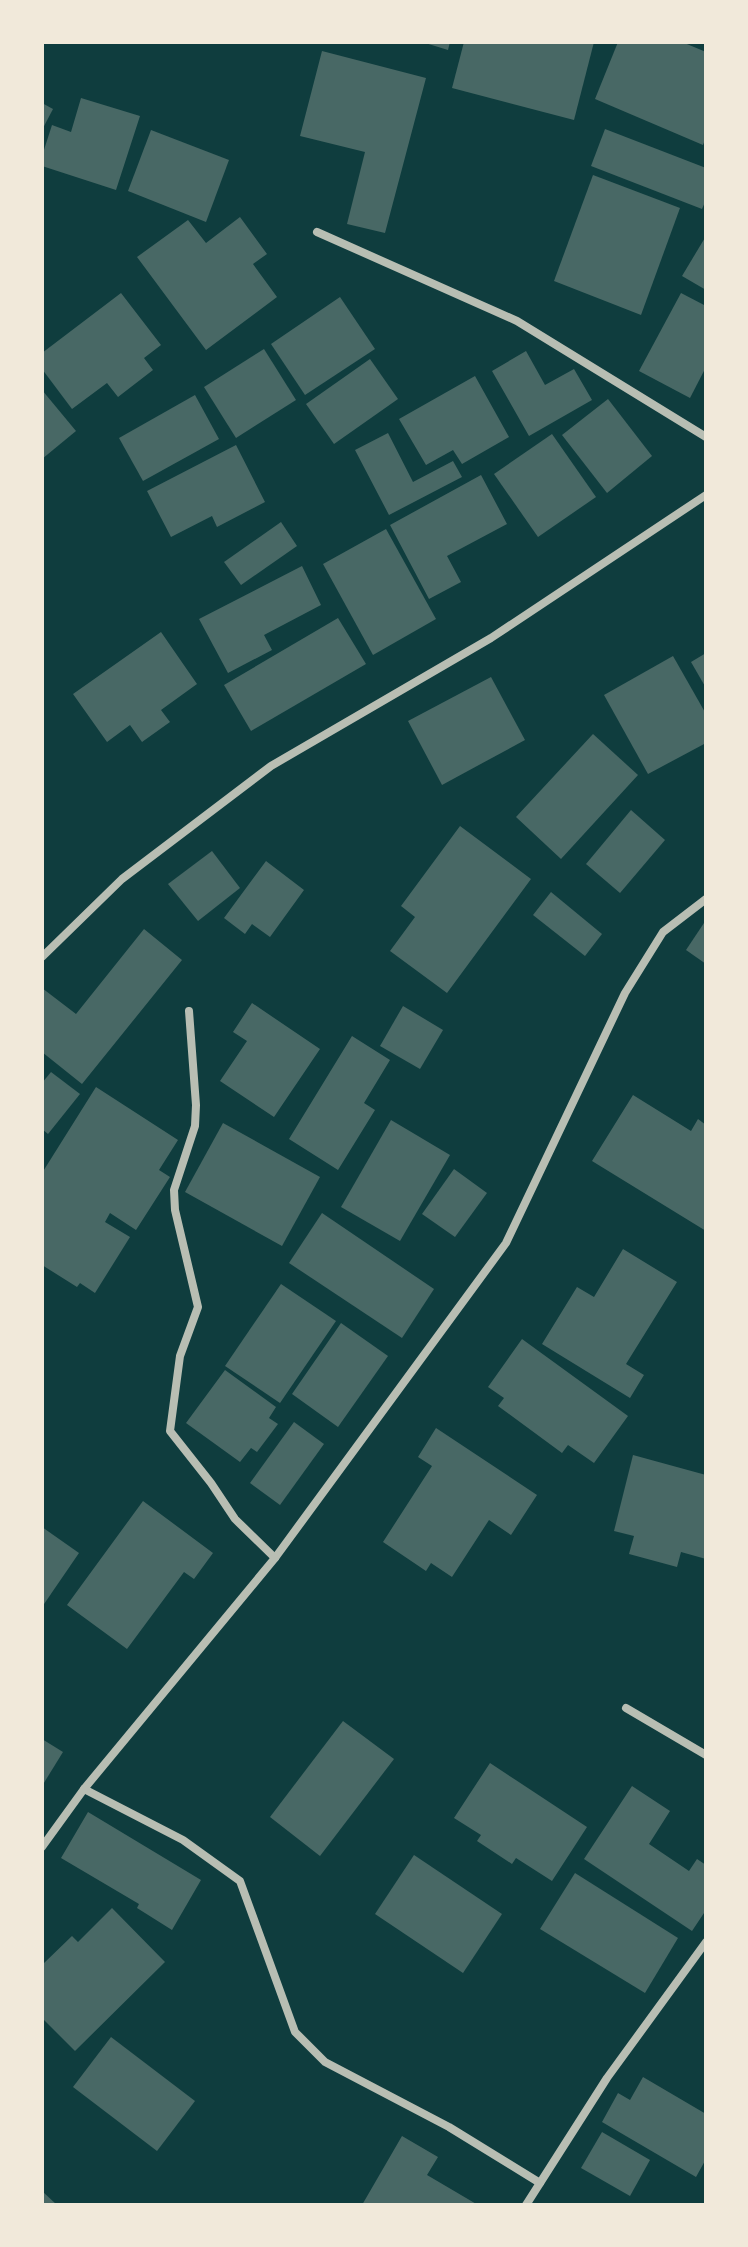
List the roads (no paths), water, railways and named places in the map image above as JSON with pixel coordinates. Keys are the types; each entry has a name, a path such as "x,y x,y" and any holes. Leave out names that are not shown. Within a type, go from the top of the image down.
{"street":[{"path":"317,232 517,321 706,437"},
{"path":"42,957 122,879 271,766 491,638 706,495"},
{"path":"42,1847 84,1789 275,1558 506,1243 625,993 663,932 706,899"},
{"path":"189,1011 195,1126 174,1190 175,1210 198,1307 180,1356 170,1431 235,1519 275,1558"},
{"path":"626,1708 706,1755"},
{"path":"84,1789 183,1840 240,1881 295,2032 325,2062 449,2127 540,2183"},
{"path":"526,2205 607,2078 706,1942"}]}
